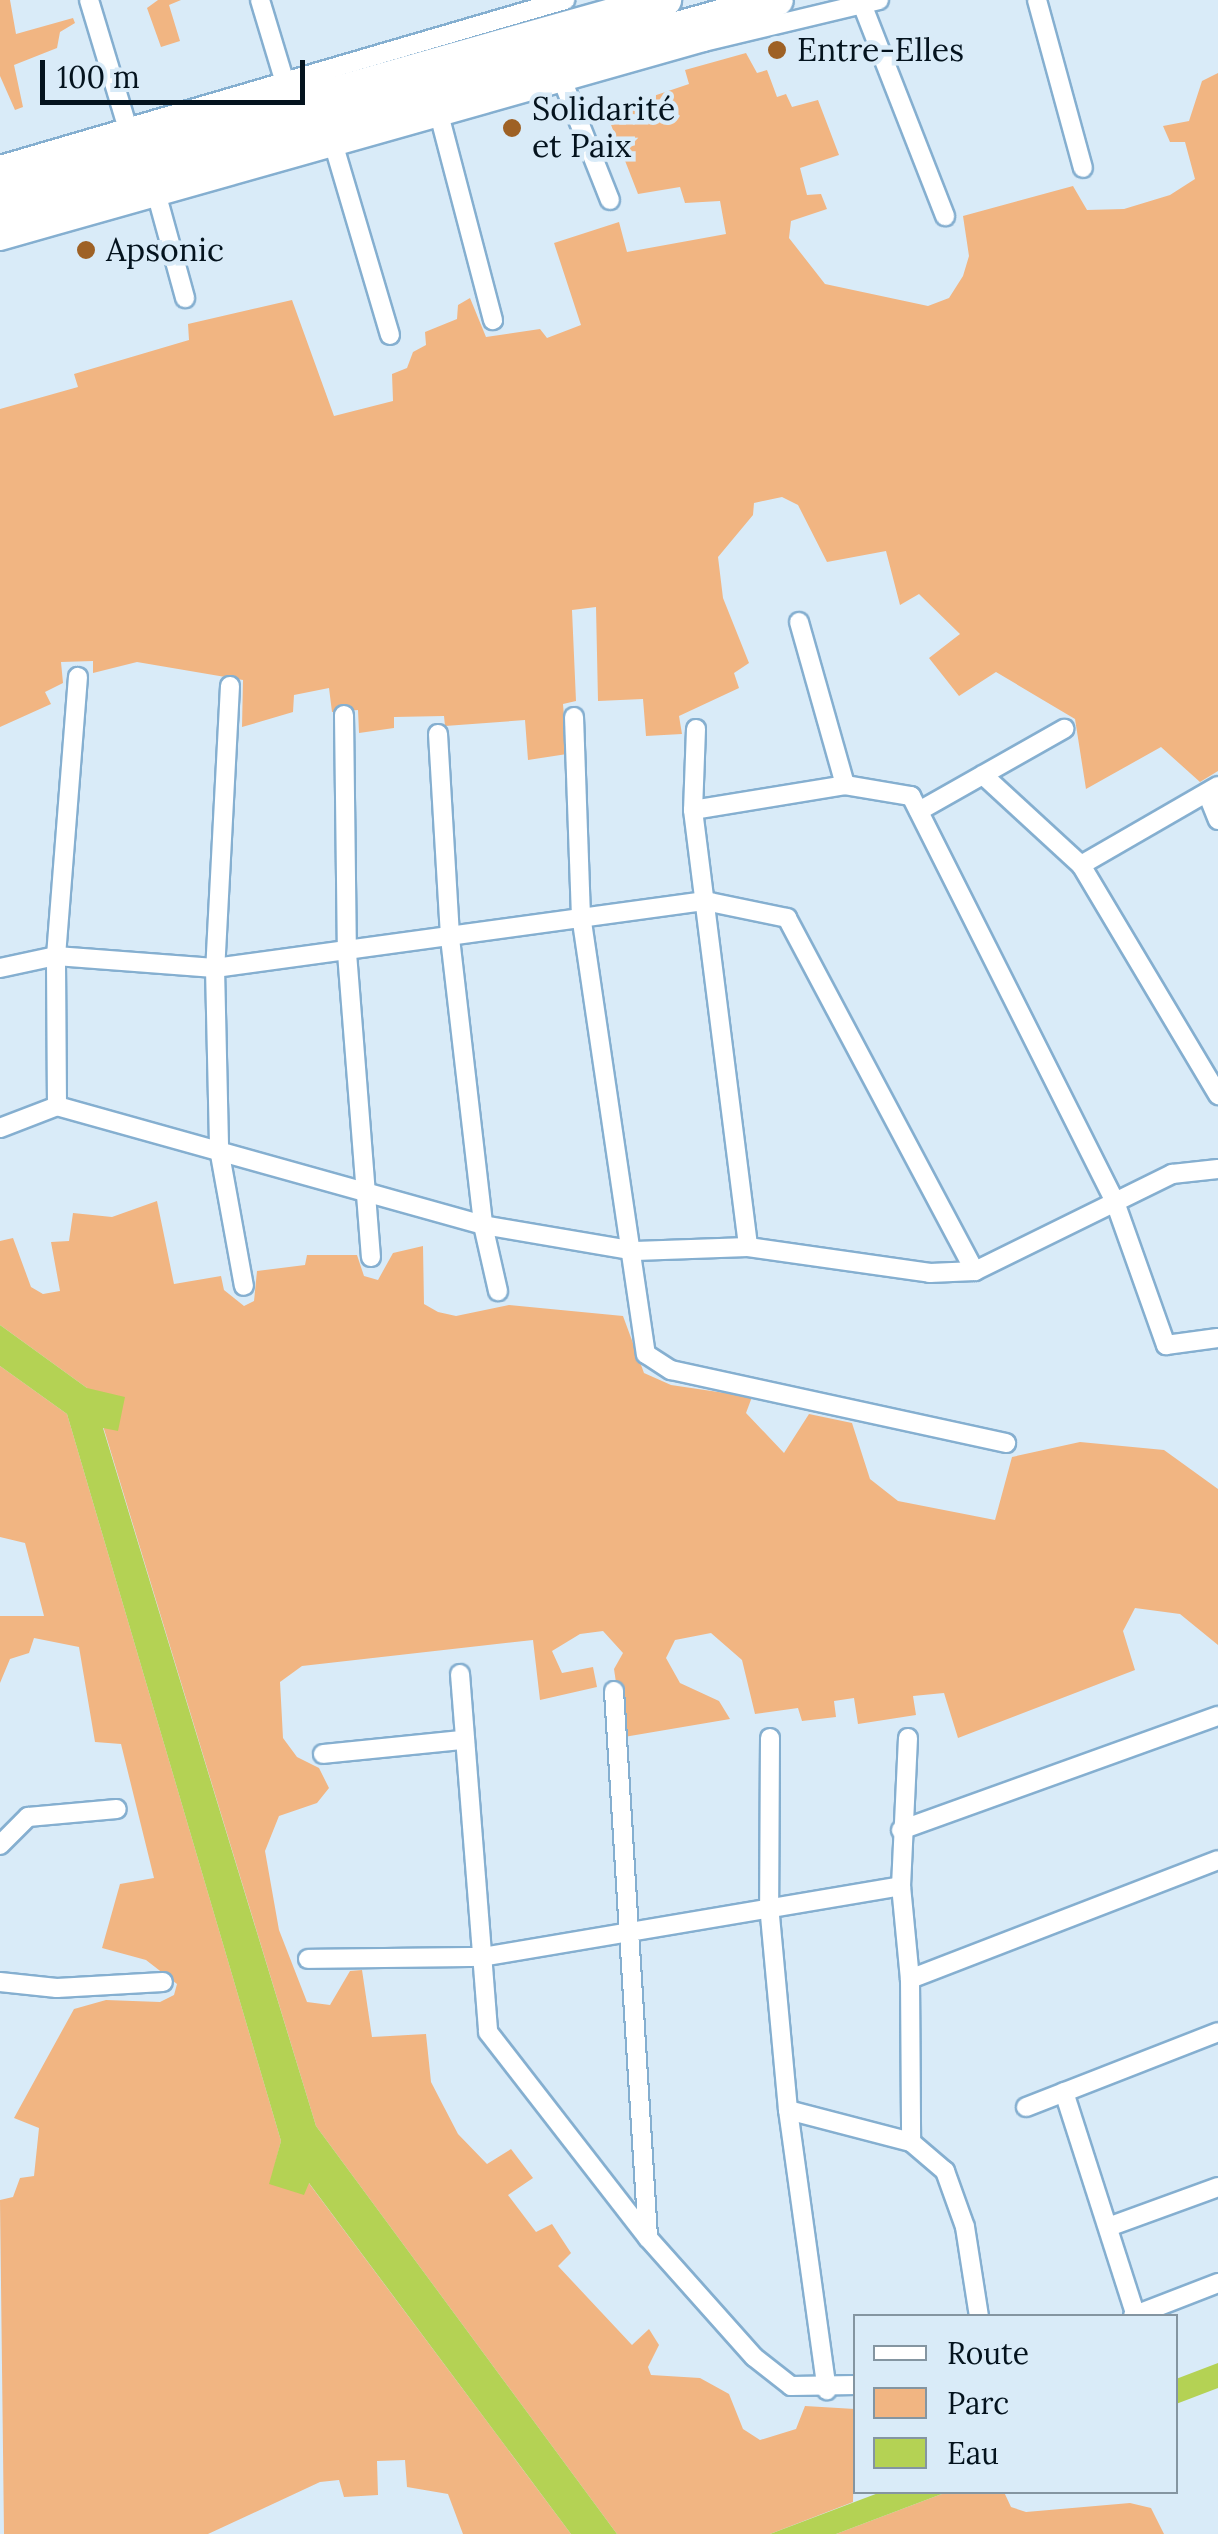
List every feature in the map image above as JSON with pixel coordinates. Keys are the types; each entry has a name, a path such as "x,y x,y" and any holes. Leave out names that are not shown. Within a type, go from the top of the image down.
{"highway":[{"path":"0,187 664,0"},
{"path":"0,218 777,0"}],"street":[{"path":"90,0 128,129"},
{"path":"260,0 284,83"},
{"path":"0,165 565,0"},
{"path":"1036,0 1083,168"},
{"path":"0,241 563,82 871,2 945,216"},
{"path":"563,82 610,200"},
{"path":"440,118 493,320"},
{"path":"334,146 390,335"},
{"path":"157,196 185,298"},
{"path":"799,622 845,785"},
{"path":"57,1106 56,956 78,677"},
{"path":"230,686 215,968 219,1149 244,1286"},
{"path":"344,715 346,953 371,1257"},
{"path":"574,716 581,915 635,1251 641,1336 658,1365 1006,1443"},
{"path":"919,812 1064,729"},
{"path":"696,730 693,810 748,1248"},
{"path":"438,734 450,938 483,1225 498,1291"},
{"path":"983,774 1081,865 1218,1096"},
{"path":"693,810 845,785 911,796 1115,1202 1166,1345 1218,1338"},
{"path":"1081,865 1212,789 1218,820"},
{"path":"0,968 56,956 215,968 450,938 581,915 705,902 787,918 975,1270"},
{"path":"0,1128 57,1106 483,1225 635,1251 748,1248 930,1273 975,1270 1172,1174 1218,1169"},
{"path":"460,1674 462,1740 488,2032 648,2238 754,2357 790,2386 828,2390 853,2386"},
{"path":"614,1691 633,1930 648,2238"},
{"path":"901,1830 1218,1716"},
{"path":"770,1738 769,1905 788,2110 828,2390"},
{"path":"908,1738 901,1886 910,1979 911,2142"},
{"path":"323,1754 462,1740"},
{"path":"0,1845 28,1817 117,1809"},
{"path":"910,1979 1218,1860"},
{"path":"308,1959 482,1956 769,1905 901,1886"},
{"path":"0,1982 57,1988 163,1982"},
{"path":"1026,2108 1218,2032"},
{"path":"1064,2092 1111,2226 1133,2314"},
{"path":"788,2110 911,2142 945,2171 954,2191 979,2314"},
{"path":"1111,2226 1218,2187"},
{"path":"1139,2314 1218,2283"}],"green space":[{"path":"0,0 10,0 16,34 73,18 75,23 60,32 57,48 14,65 23,107 15,110 0,76"},
{"path":"158,0 181,0 169,5 180,41 161,47 147,8"},
{"path":"746,53 757,73 767,70 777,97 786,94 792,107 818,100 839,155 800,168 807,195 821,194 827,209 791,221 789,238 825,284 928,306 949,298 963,276 969,256 963,216 1073,186 1087,210 1124,209 1170,195 1195,179 1185,142 1170,142 1163,126 1189,121 1202,81 1218,73 1218,771 1200,782 1161,747 1086,789 1075,719 996,672 959,696 929,658 960,634 919,594 900,605 886,551 827,562 798,505 782,497 754,503 753,515 718,557 723,598 749,663 734,673 739,688 679,716 682,734 646,736 643,699 598,701 596,607 572,610 576,701 563,704 567,754 528,760 525,720 445,726 444,716 394,717 394,728 359,733 358,710 332,712 329,688 294,695 293,712 242,727 243,680 137,662 93,673 93,661 61,662 63,683 45,692 51,704 0,727 0,409 78,387 74,374 189,340 188,324 292,300 334,416 393,401 392,374 407,368 413,352 426,345 425,332 457,319 458,305 470,298 486,337 540,329 547,338 581,325 554,243 619,222 627,252 726,234 720,201 685,203 680,187 638,194 606,112 689,84 685,70"},
{"path":"157,1201 174,1284 221,1276 224,1290 244,1306 254,1301 257,1271 305,1265 307,1255 357,1255 364,1276 378,1280 393,1253 423,1246 424,1304 438,1312 456,1316 509,1305 623,1316 644,1373 671,1385 752,1397 746,1413 784,1453 809,1414 852,1423 870,1479 898,1501 995,1520 1012,1457 1080,1442 1164,1450 1218,1489 1218,1645 1180,1614 1135,1608 1123,1631 1135,1670 958,1738 944,1693 913,1696 916,1715 858,1724 854,1698 834,1701 836,1717 802,1721 798,1708 755,1714 742,1660 711,1633 675,1640 666,1658 680,1683 719,1701 730,1719 624,1737 614,1669 623,1653 603,1631 580,1634 552,1651 562,1673 593,1667 597,1687 540,1700 533,1640 302,1666 280,1682 283,1738 297,1757 319,1768 329,1788 317,1803 279,1816 265,1851 279,1930 307,2002 330,2005 350,1971 362,1970 372,2037 426,2034 431,2082 458,2134 487,2164 511,2149 533,2178 508,2195 536,2232 552,2224 571,2253 558,2266 632,2345 649,2329 659,2345 648,2367 651,2375 700,2378 729,2394 743,2429 760,2440 796,2429 805,2406 853,2409 853,2502 770,2534 617,2534 316,2126 103,1426 87,1388 0,1325 0,1241 13,1238 31,1287 43,1294 60,1291 51,1242 69,1241 73,1213 112,1217"},
{"path":"0,1366 67,1414 281,2141 270,2184 308,2182 571,2534 463,2534 448,2494 407,2487 405,2460 377,2461 378,2495 344,2497 339,2480 320,2482 208,2534 4,2534 0,2200 13,2197 20,2178 34,2176 39,2128 14,2118 74,2009 106,2000 160,2002 174,1995 177,1984 146,1960 102,1948 120,1884 154,1878 121,1744 95,1742 79,1647 34,1638 29,1653 10,1659 0,1683 0,1616 44,1616 25,1543 0,1537"},
{"path":"942,2494 1005,2494 1011,2507 1026,2512 1130,2503 1151,2508 1164,2534 836,2534"}],"water":[{"path":"0,1325 87,1388 125,1397 118,1431 103,1428 316,2126 617,2534 571,2534 309,2183 304,2195 269,2184 281,2141 67,1414 0,1366"},
{"path":"1218,2363 1218,2388 1178,2403 1178,2378"},
{"path":"876,2494 942,2494 836,2534 770,2534"}],"place":[{"name":"Entre-Elles","path":"777,50"},
{"name":"Solidarité et Paix","path":"512,128"},
{"name":"Apsonic","path":"86,250"}]}
